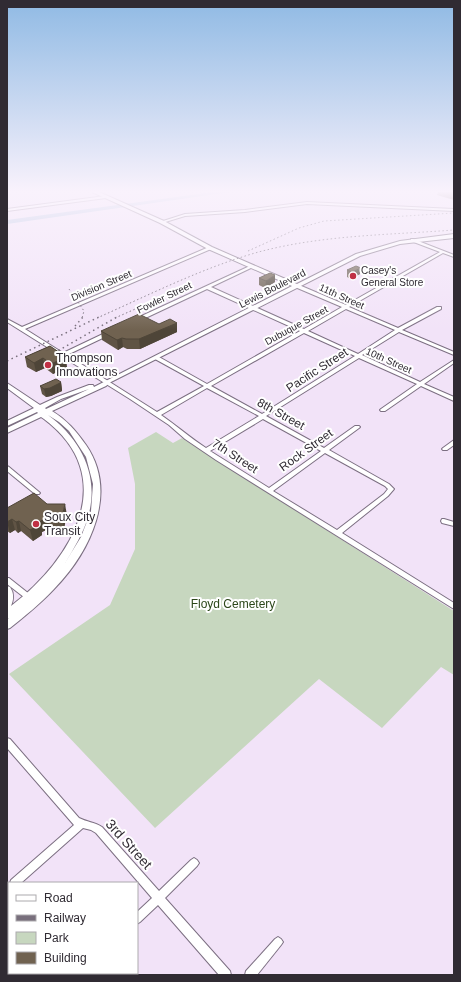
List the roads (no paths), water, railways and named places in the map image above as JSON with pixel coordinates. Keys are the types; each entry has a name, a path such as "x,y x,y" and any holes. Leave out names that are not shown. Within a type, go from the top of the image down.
{"main road":[{"name":"11th Street","path":"191,238 210,248 297,286"},
{"name":"Lewis Boulevard","path":"7,424 43,411 104,385 107,382 366,252 412,240 435,238"},
{"path":"7,385 43,411 67,435 80,454 87,477 87,498 82,523 70,550 32,600 7,625"},
{"name":"Lewis Boulevard","path":"7,431 43,411"},
{"path":"7,589 9,598 7,606"},
{"path":"7,615 32,600"}],"street":[{"path":"412,240 454,256"},
{"name":"Division Street","path":"22,329 210,248"},
{"name":"Dubuque Street","path":"158,414 305,332 443,252"},
{"name":"Fowler Street","path":"133,322 252,266"},
{"name":"10th Street","path":"207,286 454,400"},
{"name":"11th Street","path":"297,286 454,354"},
{"name":"Pacific Street","path":"206,451 398,330 439,308"},
{"name":"7th Street","path":"7,320 158,414 187,438 206,451 454,606"},
{"path":"63,355 113,331"},
{"name":"8th Street","path":"157,358 324,451 377,478 391,489 338,533"},
{"path":"383,410 454,361"},
{"name":"Rock Street","path":"269,491 357,427"},
{"path":"446,449 454,442"},
{"path":"7,468 37,493"},
{"path":"444,521 454,524"},
{"path":"7,580 32,600"},
{"path":"7,742 80,825 15,882"},
{"name":"3rd Street","path":"80,825 92,825 99,830 226,975"},
{"path":"138,918 194,862"},
{"path":"250,975 278,942"}],"railway":[{"path":"248,251 277,238"},
{"path":"97,318 235,259 279,247 344,238"},
{"path":"69,289 84,311 82,318"},
{"path":"116,318 151,302"},
{"path":"75,326 83,317"},
{"path":"7,361 99,317"},
{"path":"54,353 116,318"}],"place":[{"name":"Casey's General Store","path":"353,276"},
{"name":"Thompson Innovations","path":"48,365"},
{"name":"Soux City Transit","path":"36,524"}],"park label":[{"name":"Floyd Cemetery","path":"233,604"}]}
